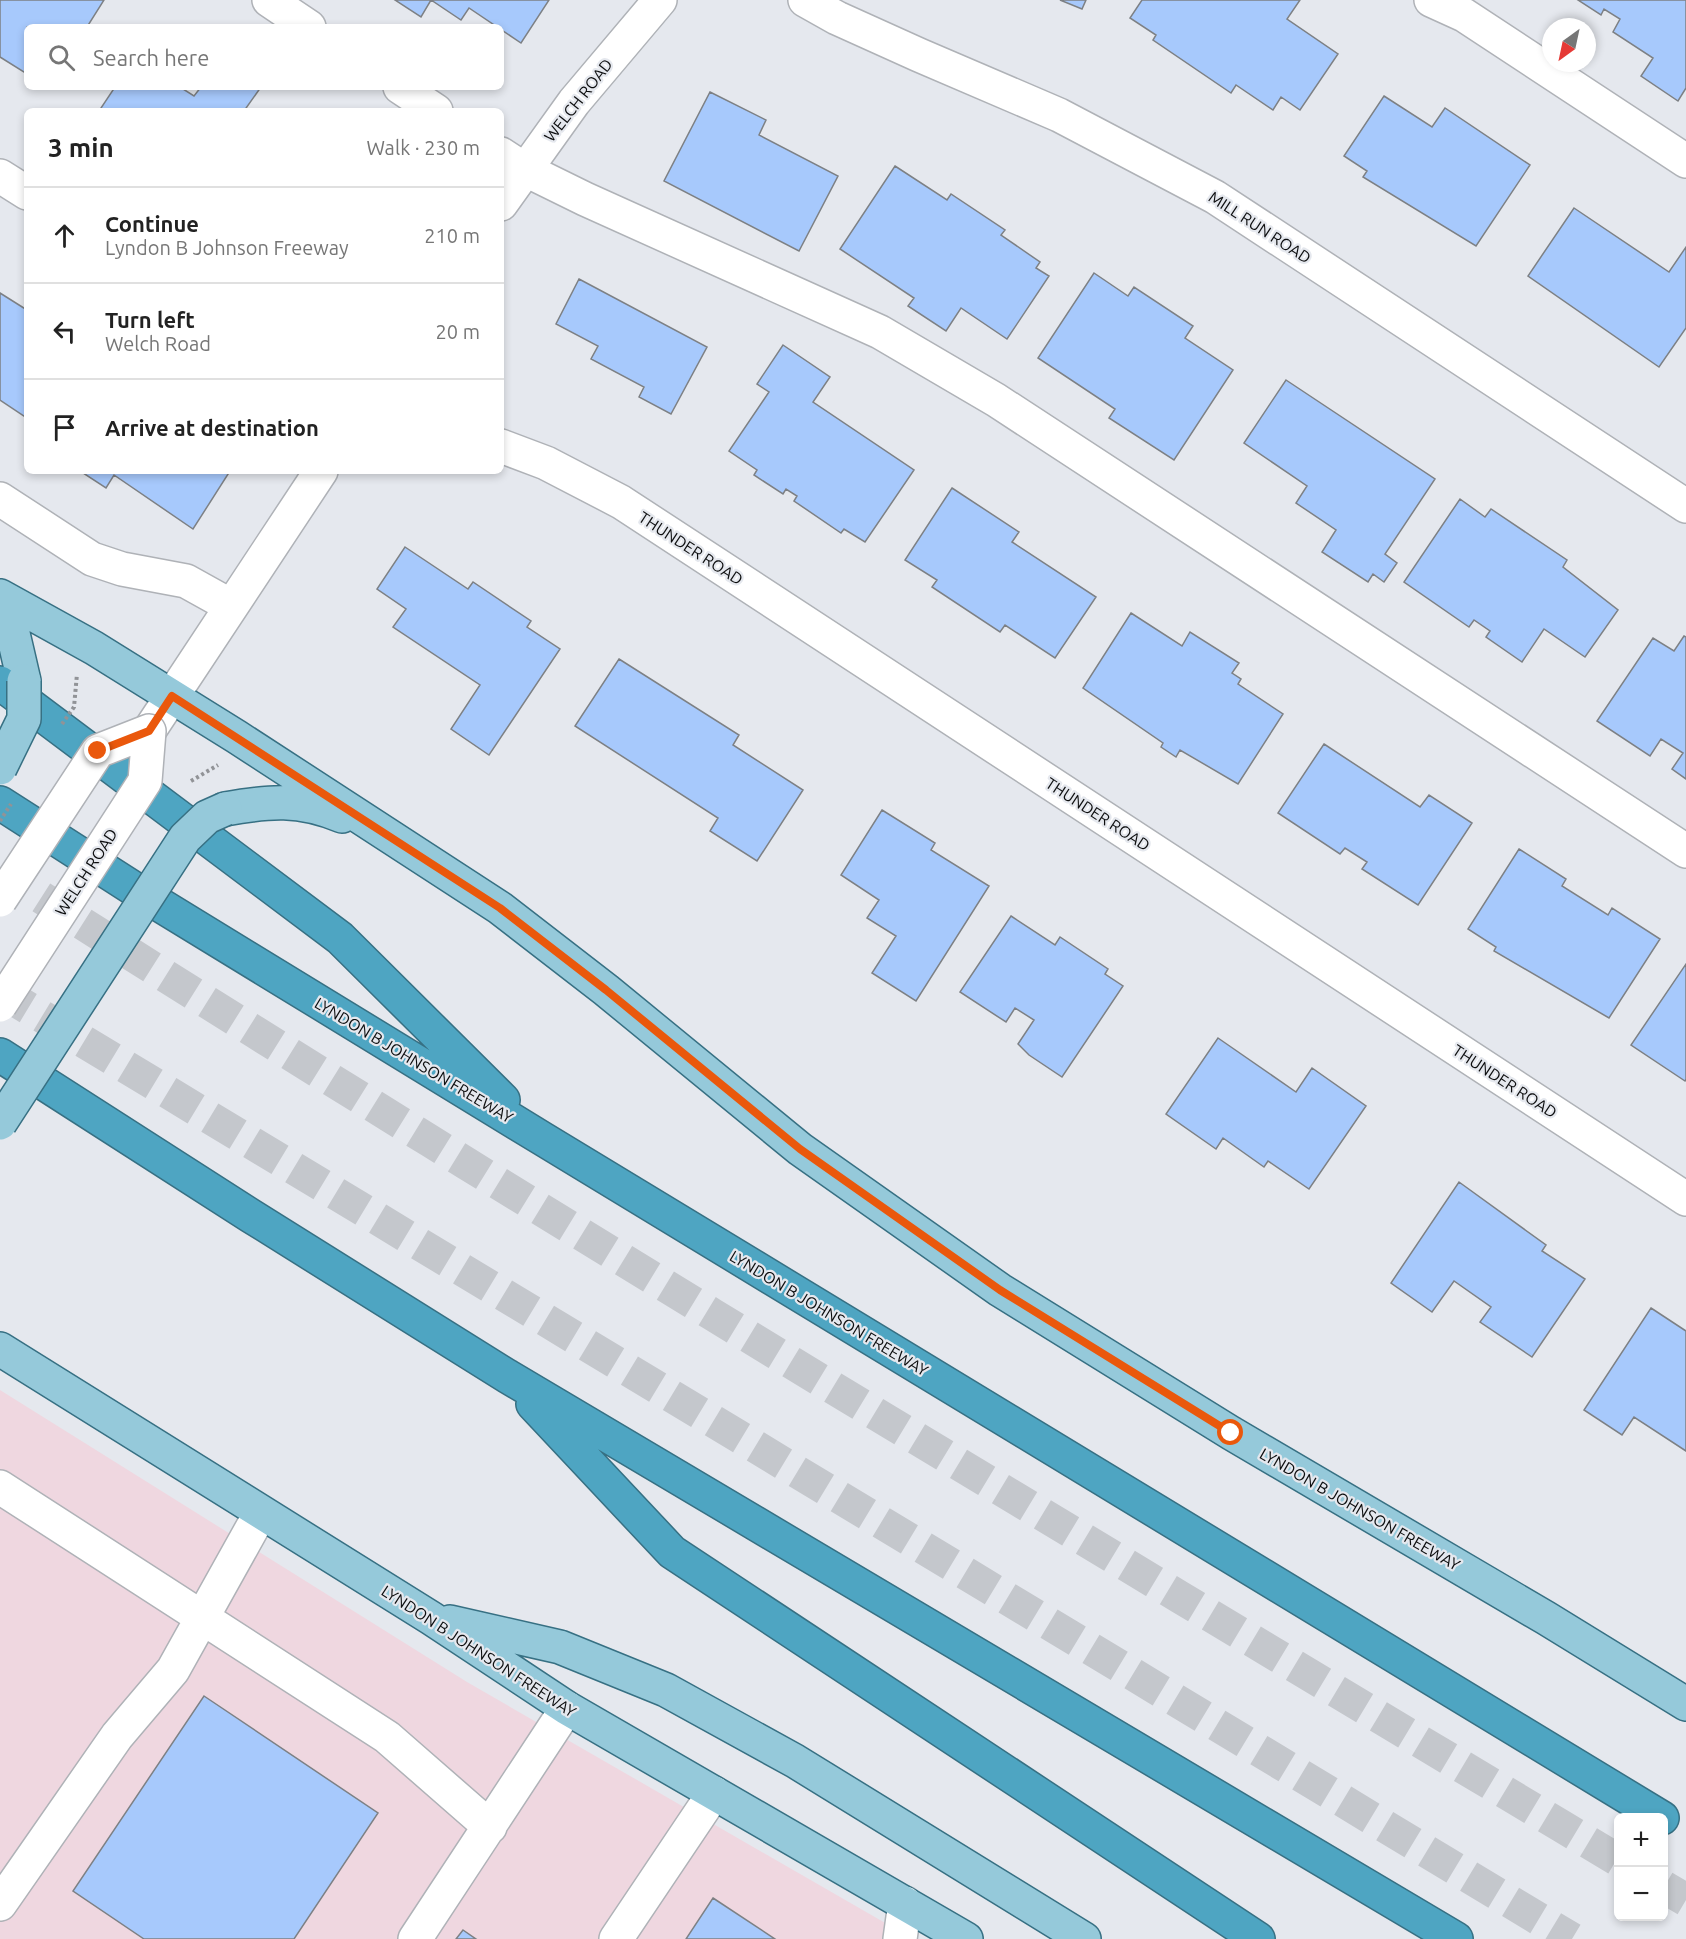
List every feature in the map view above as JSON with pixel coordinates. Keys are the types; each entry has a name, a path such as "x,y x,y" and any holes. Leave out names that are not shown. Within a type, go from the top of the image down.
{"highway":[{"path":"12,682 340,938 543,1139"},
{"name":"LYNDON B JOHNSON FREEWAY","path":"0,803 139,892 543,1139 1655,1813"},
{"path":"0,1055 507,1376 1456,1939"},
{"path":"507,1376 672,1552 1258,1939"},
{"name":"LYNDON B JOHNSON FREEWAY","path":"1668,1821 1686,1832"}],"main road":[{"path":"0,768 24,719 12,682 2,597"},
{"name":"LYNDON B JOHNSON FREEWAY","path":"2,597 94,648 172,696 500,908 606,990 800,1149 1000,1290 1231,1433 1546,1618 1686,1704"},
{"path":"0,1123 185,838 207,817 225,809 272,801 321,807 401,842"},
{"name":"LYNDON B JOHNSON FREEWAY","path":"5,1348 260,1514 431,1618 567,1708 966,1939"},
{"path":"431,1618 560,1647 666,1690 795,1761 1084,1939"}],"street":[{"path":"269,0 305,24"},
{"name":"WELCH ROAD","path":"504,194 513,162 574,102 660,0"},
{"name":"MILL RUN ROAD","path":"806,0 899,46 1059,115 1215,197 1686,506"},
{"path":"1431,0 1464,15 1686,161"},
{"path":"404,90 432,108"},
{"path":"513,162 880,332 996,400 1686,851"},
{"path":"0,176 24,191"},
{"name":"THUNDER ROAD","path":"504,447 546,463 621,502 1686,1199"},
{"name":"WELCH ROAD","path":"0,1005 145,781 149,731 319,474"},
{"path":"0,499 92,559 122,569 186,581 231,606"},
{"path":"0,900 98,751 149,731"},
{"path":"0,1487 387,1737 490,1827"},
{"path":"0,1904 117,1737 173,1670 260,1514"},
{"path":"415,1939 567,1708"},
{"path":"616,1939 714,1793"},
{"path":"900,1939 905,1903"}],"shaded area":[{"path":"0,1390 467,1682 913,1939 0,1939"}],"building":[{"path":"0,0 104,0 89,24 24,24 24,72 0,57"},
{"path":"395,0 431,0 421,17"},
{"path":"431,0 549,0 521,43 504,32 504,24 493,24 469,8 461,20"},
{"path":"1060,0 1086,0 1082,9"},
{"path":"1142,0 1300,0 1287,19 1338,54 1300,110 1281,97 1273,110 1236,85 1231,93 1153,40 1156,35 1130,18"},
{"path":"1578,0 1686,0 1686,88 1678,101 1641,76 1653,58 1613,32 1620,19 1604,9 1601,15"},
{"path":"113,90 185,90 194,96 199,90 259,90 246,108 101,108"},
{"path":"710,92 766,120 759,135 838,176 799,251 664,181"},
{"path":"1384,96 1432,127 1445,108 1530,165 1476,246 1363,177 1367,171 1344,156"},
{"path":"895,166 947,200 951,194 1005,230 1001,235 1040,262 1036,268 1049,276 1007,339 961,308 946,331 908,306 914,298 840,249"},
{"path":"1574,208 1669,272 1686,247 1686,328 1659,367 1528,276"},
{"path":"1094,273 1128,296 1134,287 1193,326 1185,338 1233,370 1174,460 1109,418 1115,409 1038,358"},
{"path":"579,279 707,347 671,414 639,397 644,387 591,359 598,346 556,324"},
{"path":"0,293 24,308 24,416 0,400"},
{"path":"783,345 830,377 813,402 914,470 865,542 844,529 841,533 794,501 797,496 786,489 783,494 754,475 757,470 729,451 769,392 757,384"},
{"path":"1286,380 1435,479 1385,554 1397,563 1384,582 1373,574 1368,582 1322,552 1336,530 1296,503 1307,486 1244,443"},
{"path":"85,474 228,474 193,529 114,475 106,488"},
{"path":"952,488 1019,532 1012,542 1096,597 1055,658 1005,625 1000,632 932,587 937,580 905,560"},
{"path":"1460,499 1485,517 1491,509 1567,560 1563,567 1618,610 1585,657 1544,629 1522,662 1486,637 1490,631 1474,620 1469,627 1404,582"},
{"path":"405,547 468,589 473,582 531,621 527,627 560,649 489,755 451,729 480,685 393,627 406,609 377,589"},
{"path":"1131,613 1182,646 1190,632 1239,663 1232,673 1241,679 1238,684 1283,714 1238,784 1180,750 1176,757 1161,747 1163,743 1083,688"},
{"path":"1684,636 1686,637 1686,779 1672,769 1683,753 1661,739 1650,756 1597,721 1653,638 1674,651"},
{"path":"619,659 739,735 733,745 803,790 757,861 710,831 718,818 575,726"},
{"path":"1324,744 1420,807 1429,795 1472,823 1418,905 1362,869 1367,862 1345,848 1340,854 1278,813"},
{"path":"882,810 935,843 931,850 989,886 916,1001 872,973 896,936 867,918 879,900 841,875"},
{"path":"1519,849 1566,879 1562,886 1608,915 1612,908 1660,939 1609,1018 1494,951 1496,947 1468,929"},
{"path":"1011,916 1055,945 1060,937 1108,969 1105,974 1123,986 1062,1077 1029,1055 1018,1044 1034,1020 1015,1008 1006,1022 960,992"},
{"path":"1686,964 1686,1079 1685,1081 1631,1045"},
{"path":"1218,1038 1296,1092 1312,1068 1366,1106 1309,1189 1268,1161 1264,1167 1223,1138 1216,1149 1166,1114"},
{"path":"1459,1182 1546,1245 1542,1251 1585,1279 1532,1357 1480,1322 1491,1307 1454,1281 1432,1312 1391,1283"},
{"path":"1651,1308 1686,1331 1686,1451 1634,1417 1622,1435 1584,1410"},
{"path":"204,1696 378,1813 294,1939 144,1939 73,1891"},
{"path":"713,1898 775,1939 686,1939"},
{"path":"463,1930 476,1939 456,1939"}],"tunnel":[{"path":"0,871 603,1248 1614,1858"},
{"path":"0,991 1572,1939"},
{"path":"1668,1889 1686,1900"}],"route":[{"path":"98,751 149,731 172,696 500,908 606,990 800,1149 1000,1290 1231,1433"}]}
